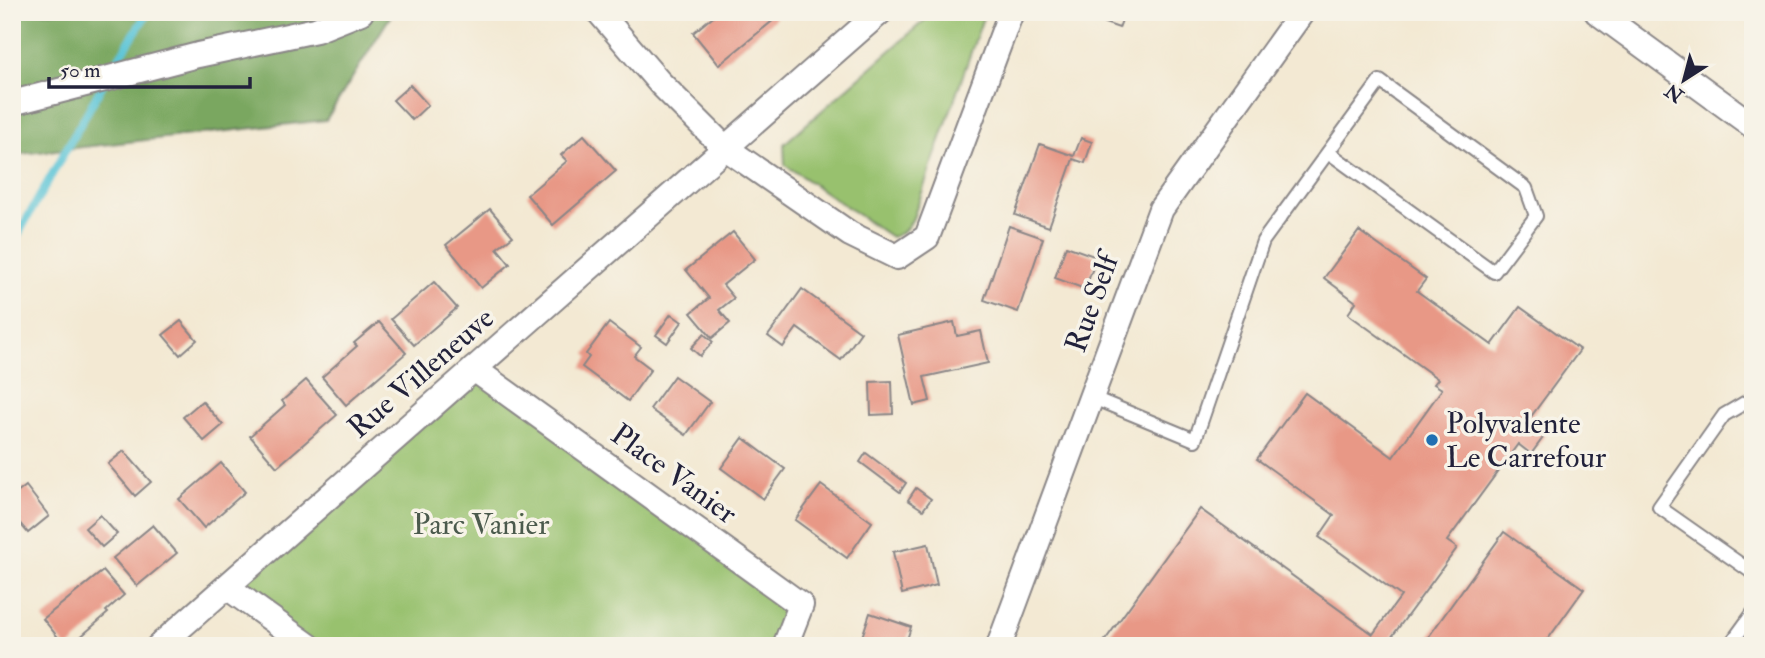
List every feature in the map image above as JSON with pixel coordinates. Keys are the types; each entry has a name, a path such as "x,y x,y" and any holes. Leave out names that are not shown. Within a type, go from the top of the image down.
{"street":[{"path":"12,103 198,55 316,30 361,12"},
{"path":"599,12 659,82 724,147 850,234 897,257 927,237 1011,12"},
{"name":"Rue Villeneuve","path":"159,646 880,12"},
{"name":"Rue Self","path":"999,646 1161,209 1302,12"},
{"path":"1597,12 1753,126"},
{"name":"Place Vanier","path":"474,369 801,606 785,646"},
{"path":"227,587 309,646"}],"lane":[{"path":"1091,397 1195,440 1262,241 1380,81 1526,188 1536,216 1494,272 1328,152"},
{"path":"1753,398 1724,415 1659,507 1753,573"},
{"path":"1729,646 1753,612"}],"green space":[{"path":"12,12 393,12 326,120 12,155"},
{"path":"934,12 985,12 913,218 905,230 891,237 785,165 784,144"},
{"name":"Parc Vanier","path":"474,369 801,605 785,646 309,646 227,587"}],"building":[{"path":"718,12 771,12 776,18 719,65 693,33"},
{"path":"1086,12 1125,12 1119,28 1085,16"},
{"path":"410,85 428,105 412,120 393,100"},
{"path":"584,135 616,171 553,225 527,195 567,161 561,155"},
{"path":"1081,138 1092,142 1085,163 1073,159 1049,227 1015,215 1040,144 1074,156"},
{"path":"490,209 513,236 497,248 510,264 481,288 446,245"},
{"path":"1009,226 1043,238 1018,312 984,300"},
{"path":"1359,231 1426,279 1417,291 1492,345 1520,307 1580,350 1527,422 1545,435 1531,454 1518,444 1447,541 1457,548 1385,646 1101,646 1200,509 1373,634 1401,596 1319,537 1334,515 1257,459 1305,393 1393,457 1442,389 1434,384 1438,379 1348,314 1356,302 1324,278"},
{"path":"733,232 755,259 723,285 734,298 719,310 730,323 712,338 691,313 709,298 686,270"},
{"path":"1066,246 1097,257 1085,289 1055,278"},
{"path":"434,282 457,308 414,345 391,319"},
{"path":"802,289 861,332 841,360 797,328 783,347 768,336"},
{"path":"671,314 682,322 667,343 656,335"},
{"path":"181,321 197,340 180,355 163,335"},
{"path":"379,322 406,353 346,405 322,377 357,346 354,343"},
{"path":"954,322 957,336 981,331 988,363 924,377 930,401 914,405 898,335"},
{"path":"609,323 641,347 634,356 651,369 628,401 582,367 589,357 586,354"},
{"path":"704,334 713,342 700,356 691,348"},
{"path":"674,376 710,402 686,435 650,409"},
{"path":"306,380 337,415 277,467 250,436 285,405 282,401"},
{"path":"892,381 893,414 871,415 870,382"},
{"path":"202,401 223,425 204,441 183,417"},
{"path":"743,438 785,469 763,499 721,468"},
{"path":"124,451 151,482 135,496 108,464"},
{"path":"866,453 906,483 900,492 860,462"},
{"path":"221,463 245,492 204,528 179,499"},
{"path":"821,485 872,522 847,558 795,520"},
{"path":"26,486 49,516 28,533 12,514 12,497"},
{"path":"916,488 931,499 923,510 908,500"},
{"path":"100,515 117,534 102,547 85,528"},
{"path":"153,525 177,553 137,586 113,558"},
{"path":"1504,532 1584,589 1543,646 1422,646"},
{"path":"928,544 937,585 902,594 893,552"},
{"path":"103,571 124,595 106,611 108,613 70,646 65,646 43,619"},
{"path":"870,613 911,627 905,646 859,646"}],"waterway":[{"path":"110,72 148,12"},
{"path":"12,245 102,86"}],"place":[{"name":"Polyvalente Le Carrefour","path":"1432,440"}]}
